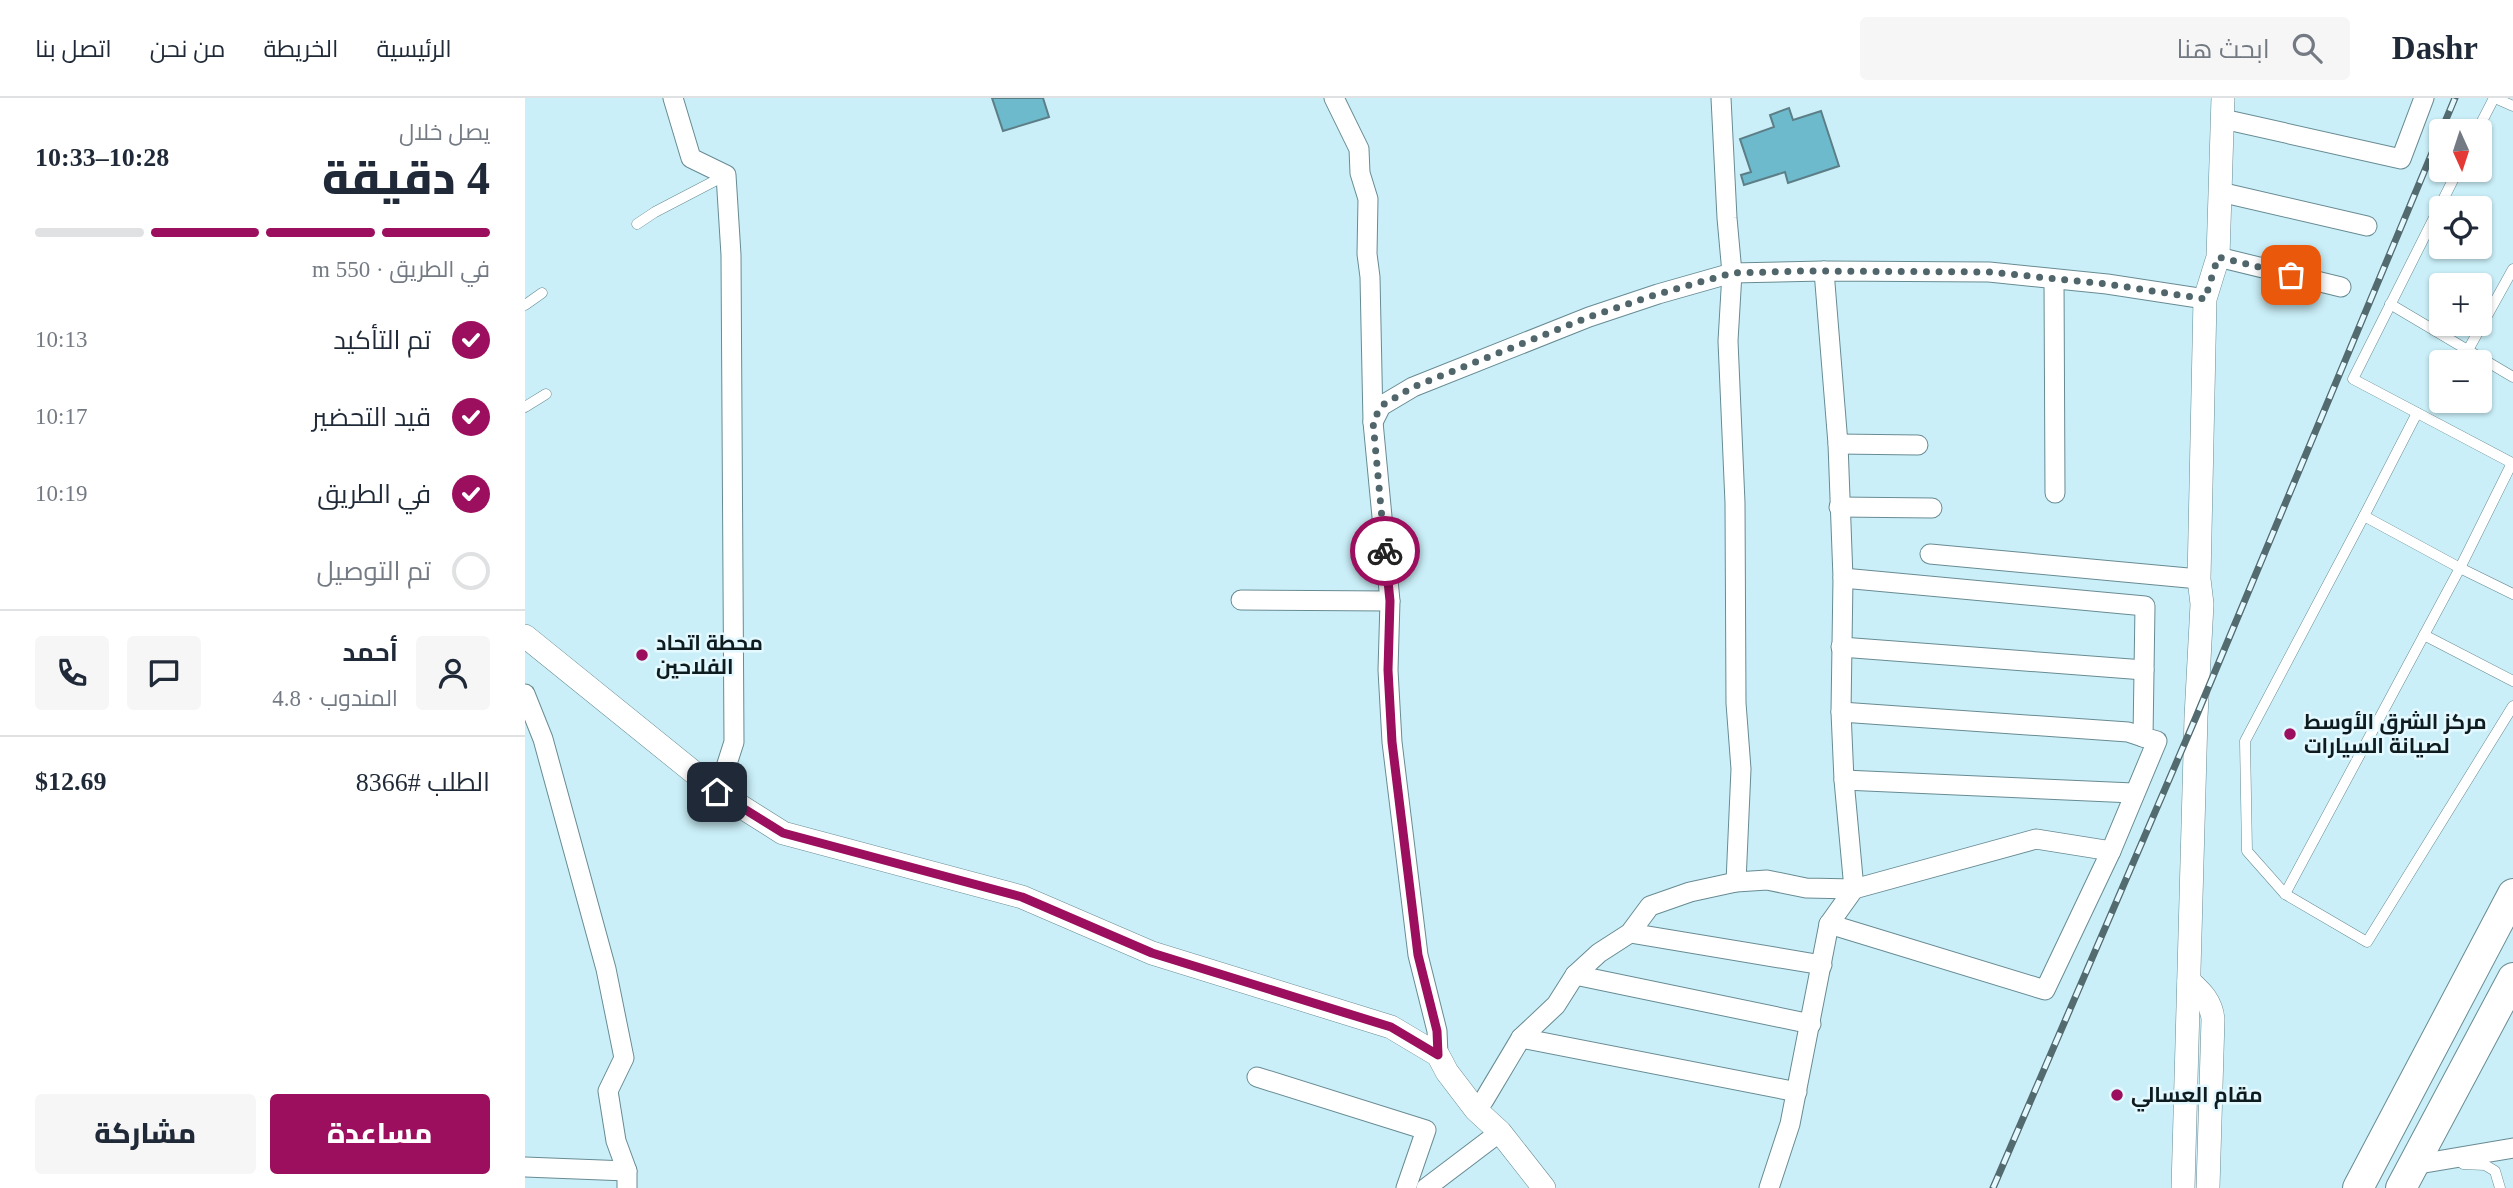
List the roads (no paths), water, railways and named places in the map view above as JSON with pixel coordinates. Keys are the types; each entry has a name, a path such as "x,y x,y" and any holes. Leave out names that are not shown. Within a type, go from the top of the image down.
{"main road":[{"path":"2358,1188 2513,894"},
{"path":"2416,1171 2510,989"}],"street":[{"path":"673,98 691,158 726,175 733,279 734,742 717,792"},
{"path":"1334,98 1359,149 1360,173 1368,199 1367,254 1370,277 1373,422 1390,601 1388,670 1392,742 1418,955 1437,1031 1438,1055 1447,1072 1476,1110 1500,1132 1544,1188"},
{"path":"1721,98 1732,273 1728,341 1735,503 1736,702 1741,769 1736,882"},
{"path":"2183,1188 2196,718 2202,604 2199,579 2205,299 2218,257 2223,109 2401,159 2424,98"},
{"path":"2220,192 2367,226"},
{"path":"2218,257 2341,287"},
{"path":"1769,1188 1790,1124 1829,924 1854,889 1841,712 1843,578 1838,444 1824,271"},
{"path":"1373,422 1381,406 1413,387 1589,317 1732,273 1989,272 2107,284 2205,299"},
{"path":"2054,279 2055,493"},
{"path":"1838,444 1917,446"},
{"path":"1839,507 1932,508"},
{"path":"1930,554 2199,579"},
{"path":"1843,578 2145,606 2143,737"},
{"path":"1241,600 1390,601"},
{"path":"525,636 717,792 783,833 1022,897 1152,953 1391,1027 1438,1055"},
{"path":"1841,647 2144,670"},
{"path":"525,694 543,739 606,969 624,1058 608,1091 614,1132 627,1180 582,1179 525,1167"},
{"path":"1829,924 2045,990 2111,851 2157,741 2128,732 1841,712"},
{"path":"1844,780 2133,793"},
{"path":"1476,1110 1521,1038 1556,1005 1575,975 1599,953 1630,933 1650,906 1691,892 1736,882 1767,880 1806,888 1854,889 2036,839 2111,851"},
{"path":"1630,933 1822,965"},
{"path":"1575,975 1811,1024"},
{"path":"2189,981 2206,996 2213,1019 2207,1188"},
{"path":"1521,1038 1797,1091"},
{"path":"1257,1077 1426,1130 1406,1188"},
{"path":"1426,1188 1500,1132"},
{"path":"2416,1171 2513,1148"}],"lane":[{"path":"2483,119 2494,98 2513,106"},
{"path":"637,224 726,175"},
{"path":"2285,894 2460,568 2513,463 2353,379 2452,182"},
{"path":"2391,304 2468,350 2513,270"},
{"path":"525,305 542,293"},
{"path":"2492,364 2513,377"},
{"path":"525,407 546,394"},
{"path":"2417,413 2245,741 2247,851 2285,894 2367,942 2513,706"},
{"path":"2364,516 2513,594"},
{"path":"2424,635 2513,681"},
{"path":"2416,1171 2485,1166 2495,1171 2500,1188"}],"railway":[{"path":"1993,1188 2196,717 2455,98"}],"place":[{"name":"محطة اتحاد الفلاحين","path":"642,655"},
{"name":"مركز الشرق الأوسط لصيانة السيارات","path":"2290,734"},
{"name":"مقام العسالي","path":"2117,1095"}]}
